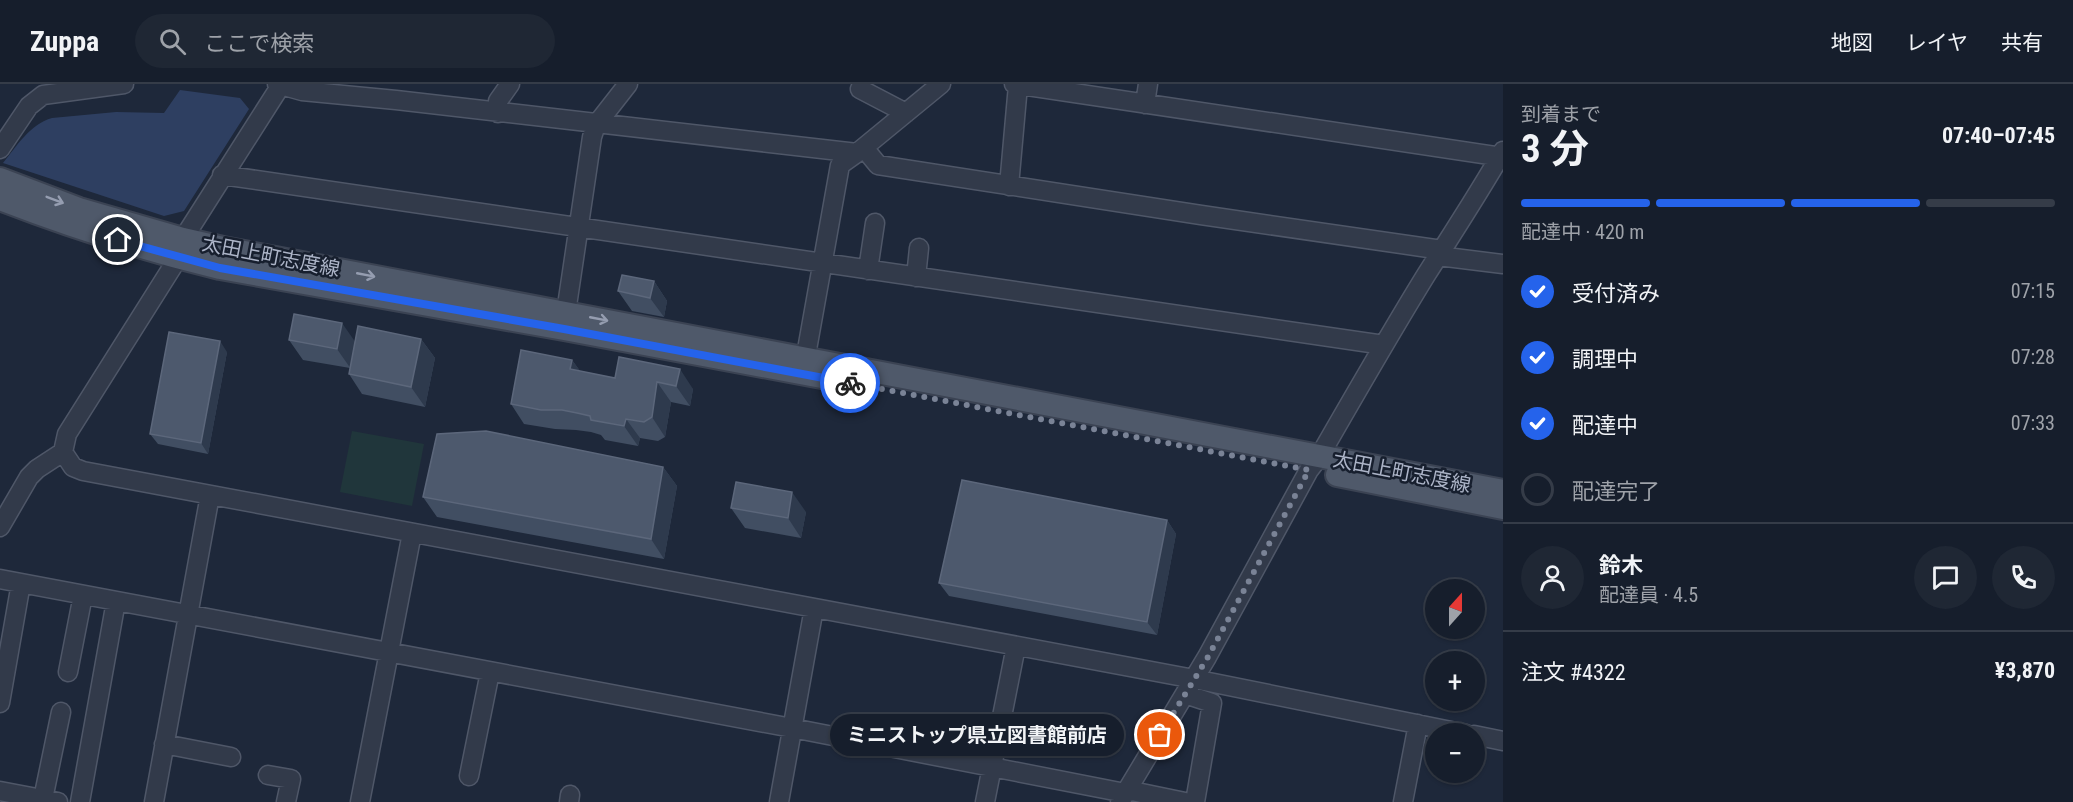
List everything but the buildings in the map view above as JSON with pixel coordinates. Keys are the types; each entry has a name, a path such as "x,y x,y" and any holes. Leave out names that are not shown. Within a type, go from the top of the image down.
{"main road":[{"name":"太田上町志度線","path":"0,179 180,248"},
{"name":"太田上町志度線","path":"0,199 74,227 180,248 1314,463 1503,491"},
{"name":"太田上町志度線","path":"1314,463 1503,508"}],"street":[{"path":"29,106 27,98 38,84"},
{"path":"0,149 29,106 43,95 124,84"},
{"path":"498,112 498,101 508,84"},
{"path":"565,321 592,137 596,125 628,84"},
{"path":"804,366 840,165 941,84"},
{"path":"1009,186 1016,84 1089,90 1145,104 1502,155 1426,274 1314,463 1190,686 1124,795"},
{"path":"1145,104 1148,84"},
{"path":"0,527 29,477 63,452 67,434 222,175 279,85 303,91 399,92 498,112 596,125 860,150 878,165 1503,264"},
{"path":"860,89 906,113"},
{"path":"222,175 1384,345"},
{"path":"868,270 875,223"},
{"path":"916,277 919,248"},
{"path":"63,452 73,467 83,471 1016,646 1190,686 1425,725"},
{"path":"154,802 210,495"},
{"path":"360,802 412,533"},
{"path":"0,579 792,728 1124,795 1185,802"},
{"path":"0,703 21,583"},
{"path":"68,672 83,594"},
{"path":"80,802 116,601"},
{"path":"779,802 814,608"},
{"path":"985,802 1016,646"},
{"path":"469,776 490,672"},
{"path":"1190,686 1212,703 1195,802"},
{"path":"0,791 51,801 61,712"},
{"path":"1402,802 1418,724"},
{"path":"1485,737 1503,741"},
{"path":"165,744 231,757"},
{"path":"268,775 291,779 286,802"}],"green space":[{"path":"352,431 424,444 412,506 340,492"}],"water":[{"path":"180,90 240,98 249,109 184,211 164,216 3,163 24,136 44,121 52,118 116,112 164,113"}],"way so far":[{"path":"850,383 1309,470 1208,657 1160,735"}],"place":[{"name":"ミニストップ県立図書館前店","path":"1160,735"}],"route":[{"path":"118,240 220,268 850,383"}]}
